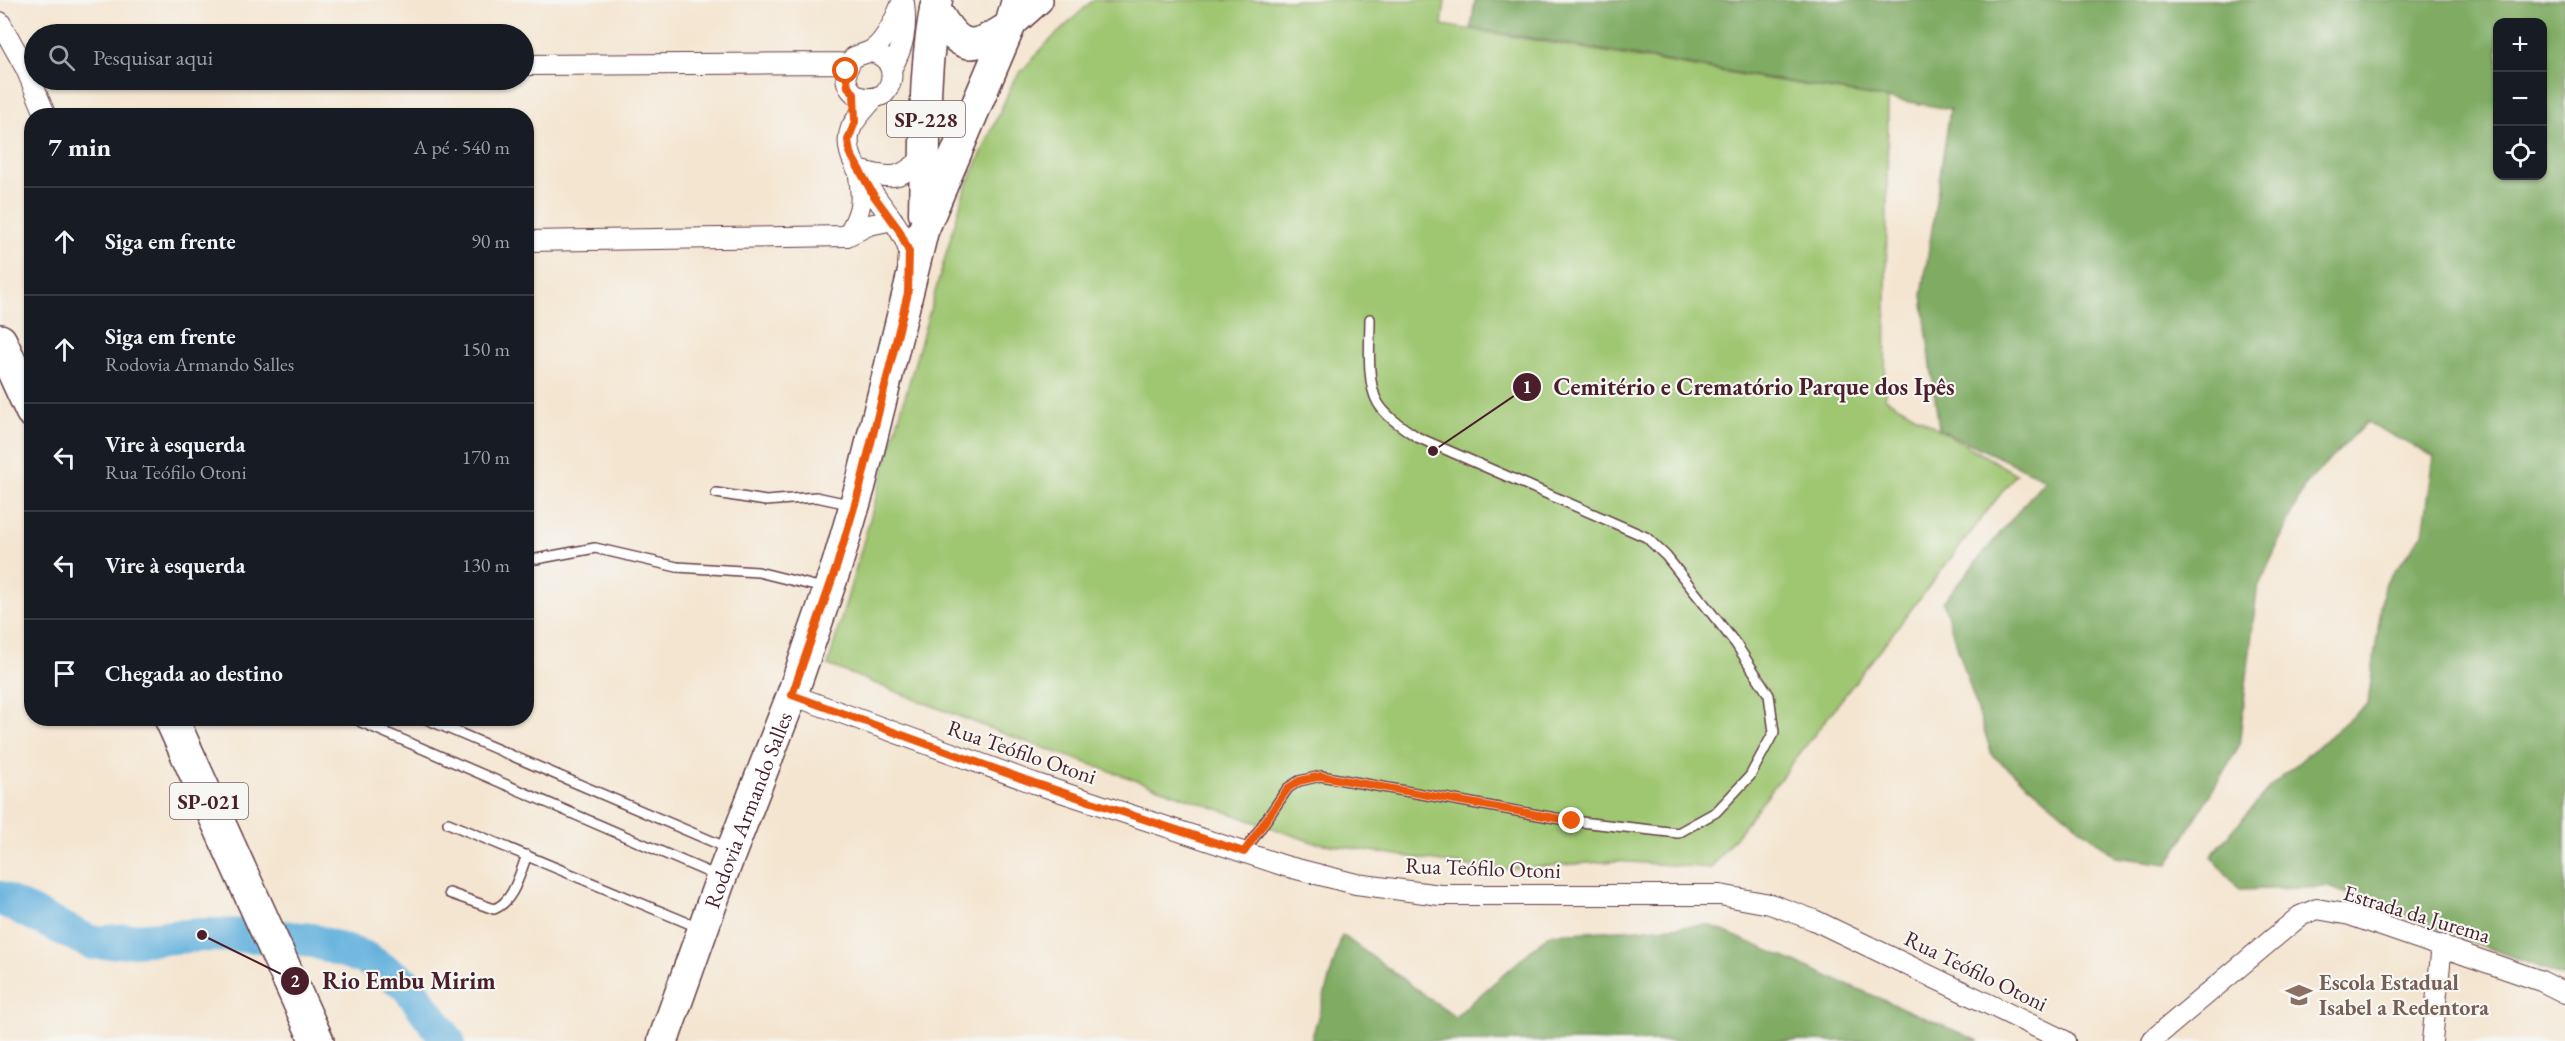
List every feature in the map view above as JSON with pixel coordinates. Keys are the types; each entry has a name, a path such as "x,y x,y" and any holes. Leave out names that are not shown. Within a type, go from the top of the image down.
{"highway":[{"path":"0,340 24,393"},
{"name":"SP-021","path":"175,726 277,947 317,1041"}],"main road":[{"path":"936,4 952,33 972,46 986,42 1013,13"},
{"name":"Rodovia Armando Salles","path":"923,231 926,101 930,39 936,4"},
{"name":"Rodovia Armando Salles","path":"663,1041 721,878 792,695 829,589 855,505 923,231 1013,13"}],"street":[{"path":"870,52 884,58 891,69 892,80 884,94 874,98 860,98 854,93 846,79 849,63 854,57 870,52 892,24 904,0"},
{"path":"891,69 901,51 906,25 904,0"},
{"path":"1013,13 1039,0"},
{"path":"0,22 24,60"},
{"path":"534,64 849,63"},
{"path":"37,90 43,108"},
{"path":"854,93 855,122"},
{"path":"874,98 855,122 848,140 850,153 859,171 893,220 909,252 908,293"},
{"path":"859,171 895,178 910,170 926,155"},
{"path":"847,236 859,216 862,196 859,171"},
{"path":"534,241 847,236 869,225 893,220"},
{"name":"Rua Teófilo Otoni","path":"792,695 1034,783 1285,866 1356,884 1440,895 1720,895 1770,904 1814,920 2065,1041"},
{"name":"Estrada da Jurema","path":"2151,1041 2300,916 2317,909 2350,915 2442,945 2541,981 2565,993"},
{"path":"2432,1041 2442,945"}],"lane":[{"path":"1244,852 1288,788 1299,781 1321,776 1572,821 1678,833 1716,812 1750,776 1774,732 1769,695 1741,653 1666,556 1646,537 1416,437 1389,416 1378,404 1372,388 1370,319"},
{"path":"716,494 766,501 816,497 855,505"},
{"path":"536,559 595,548 677,567 758,572 829,589"},
{"path":"370,726 721,878"},
{"path":"443,726 732,850"},
{"path":"448,823 703,929"},
{"path":"449,893 494,909 502,906 508,899 527,855"}],"green space":[{"path":"1093,0 1445,0 1442,25 1888,99 1885,398 2016,474 1711,868 1616,861 1495,870 1312,842 1007,735 828,665 963,195 1014,80 1044,46"},
{"path":"1475,0 2565,0 2565,977 2329,887 2240,890 2211,856 2270,787 2368,703 2384,585 2423,534 2434,457 2367,422 2305,485 2257,590 2239,746 2168,864 2116,857 1992,755 1943,602 2045,479 1939,429 1922,295 1950,109 1471,28"},
{"path":"1709,925 1979,1041 1311,1041 1342,935 1455,1017 1550,934"}],"waterway":[{"path":"0,898 92,943 202,935 271,936 311,940 365,958 406,984 448,1041"}],"place":[{"name":"Cemitério e Crematório Parque dos Ipês","path":"1433,451"},
{"name":"Rio Embu Mirim","path":"202,935"},
{"name":"Escola Estadual Isabel a Redentora","path":"2299,995"}],"route":[{"path":"846,71 848,87 854,93 855,122 848,140 850,153 874,196 899,230 909,252 908,293 860,487 837,565 792,695 1034,783 1244,852 1288,788 1299,781 1321,776 1572,821"}]}
